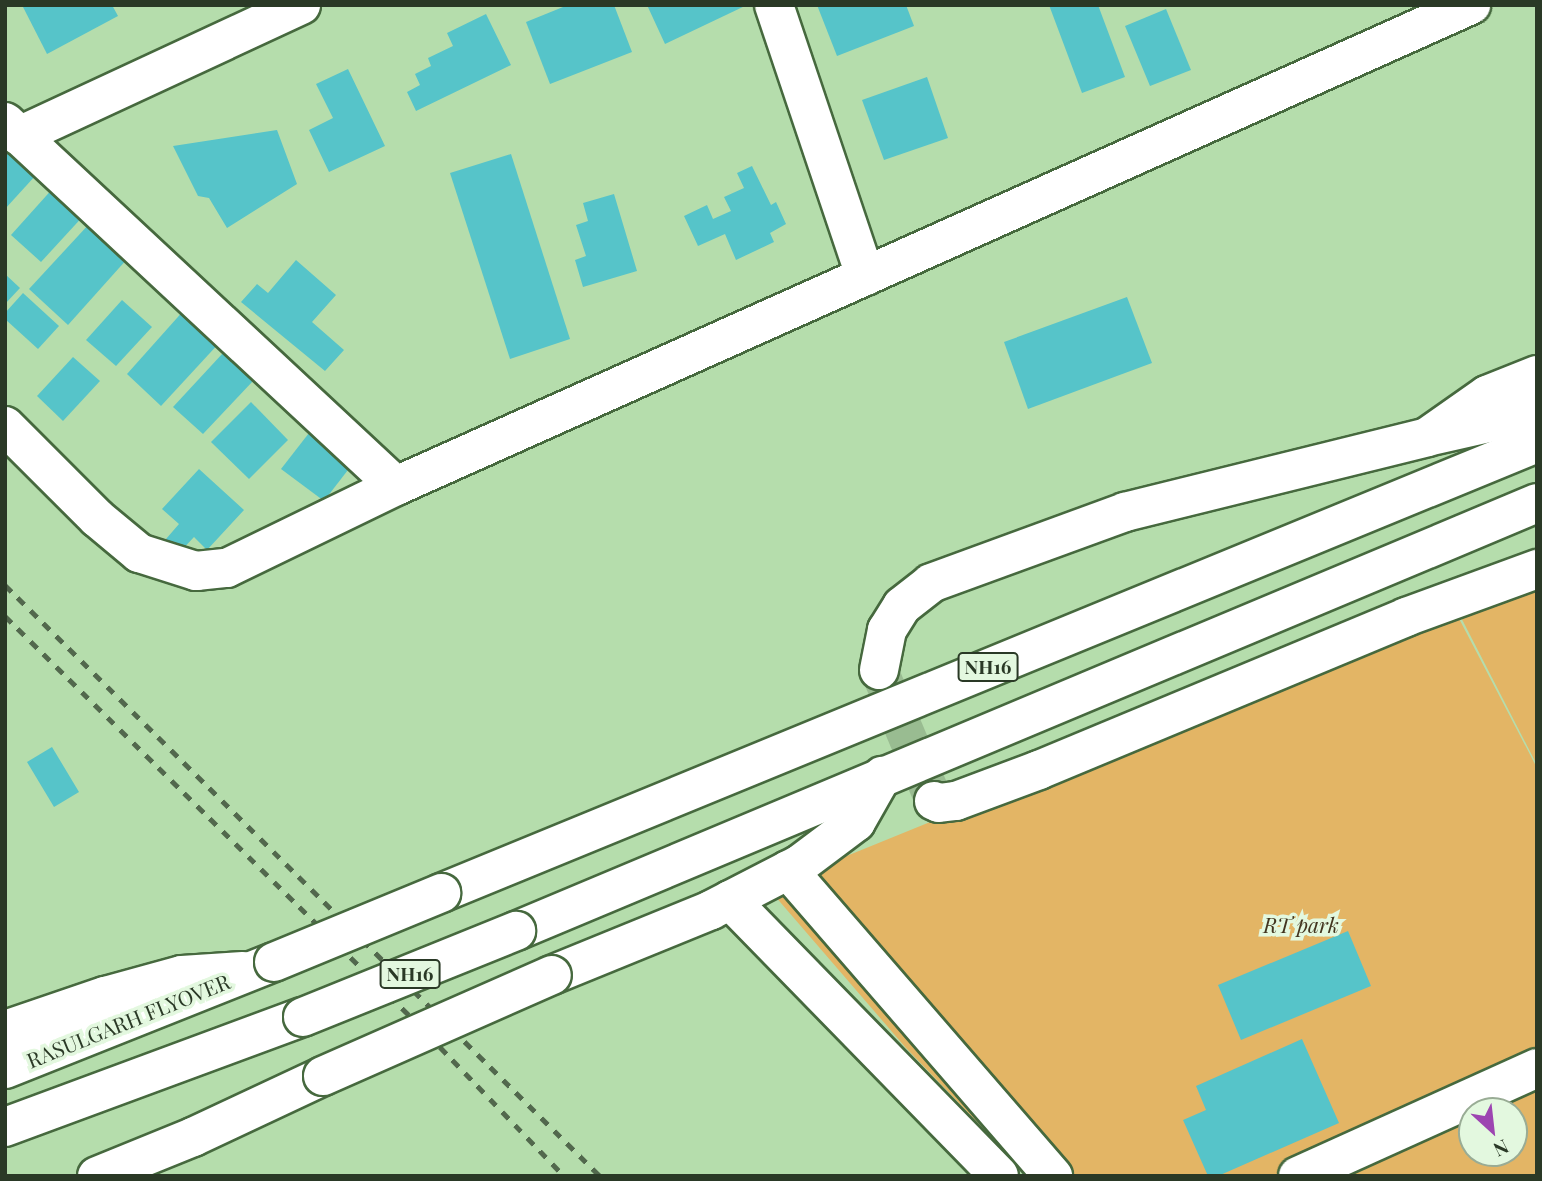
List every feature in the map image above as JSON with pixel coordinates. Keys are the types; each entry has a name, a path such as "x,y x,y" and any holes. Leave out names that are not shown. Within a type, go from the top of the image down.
{"main road":[{"path":"301,5 12,129 396,486"},
{"path":"774,5 864,276"},
{"path":"5,426 97,518 139,553 195,571 227,568 396,486 1471,5"},
{"path":"1427,437 1486,395 1537,375"},
{"path":"879,670 887,630 902,606 931,583 1125,512 1537,412"},
{"name":"NH16","path":"262,966 1537,443"},
{"name":"NH16","path":"5,1127 303,1017 516,931 1537,503"},
{"path":"934,801 956,801 1039,770 1406,617 1537,569"},
{"path":"97,1176 193,1137 323,1076 730,900 788,870 856,822 882,776"},
{"path":"788,870 1053,1176"},
{"path":"730,900 999,1176"},
{"path":"5,1030 105,996 182,975 262,966"},
{"name":"RASULGARH FLYOVER","path":"5,1069 262,966"},
{"path":"1298,1176 1537,1068"}],"green space":[{"path":"1537,564 1537,765 1451,598"},
{"name":"RT park","path":"1454,609 1537,768 1537,1176 1029,1176 906,1048 768,888"}],"building":[{"path":"22,5 112,5 118,16 47,54"},
{"path":"568,5 614,5 632,52 550,84 526,22"},
{"path":"647,5 747,5 665,44"},
{"path":"817,5 906,5 914,26 837,56"},
{"path":"1049,5 1098,5 1125,77 1082,93"},
{"path":"1166,9 1191,70 1150,86 1125,26"},
{"path":"486,14 511,65 416,111 407,92 420,85 415,74 431,66 428,58 453,46 447,33"},
{"path":"348,69 385,146 329,172 309,130 333,118 316,84"},
{"path":"927,77 948,138 884,160 862,100"},
{"path":"277,130 297,184 227,228 209,198 198,196 173,146"},
{"path":"5,148 36,175 5,209"},
{"path":"511,154 570,339 510,359 450,173"},
{"path":"752,166 771,205 776,202 786,224 770,233 774,242 736,260 725,234 698,246 684,216 707,205 713,219 731,211 724,197 744,188 737,173"},
{"path":"55,186 86,213 41,262 11,235"},
{"path":"614,194 637,271 583,287 575,260 586,256 576,225 588,221 583,203"},
{"path":"90,223 128,258 68,325 29,289"},
{"path":"296,260 336,295 312,322 344,350 325,371 241,302 257,284 268,293"},
{"path":"5,274 20,288 5,304"},
{"path":"23,293 59,326 38,349 5,319 5,313"},
{"path":"1127,297 1152,363 1028,409 1004,342"},
{"path":"122,300 152,327 116,366 86,340"},
{"path":"185,309 221,341 161,406 127,374"},
{"path":"223,353 253,381 203,434 173,407"},
{"path":"73,357 100,381 63,421 37,396"},
{"path":"251,402 288,440 249,479 211,442"},
{"path":"309,433 351,466 324,501 281,469"},
{"path":"199,469 244,510 207,550 194,537 180,552 166,539 179,524 162,509"},
{"path":"52,747 79,792 54,807 27,762"},
{"path":"1348,931 1371,986 1241,1040 1218,985"},
{"path":"1302,1039 1339,1123 1218,1176 1208,1176 1183,1120 1206,1110 1196,1086"}],"tunnel":[{"path":"879,670 934,801"}],"railway":[{"path":"5,585 600,1176"},
{"path":"5,616 415,1021 564,1176"}]}
